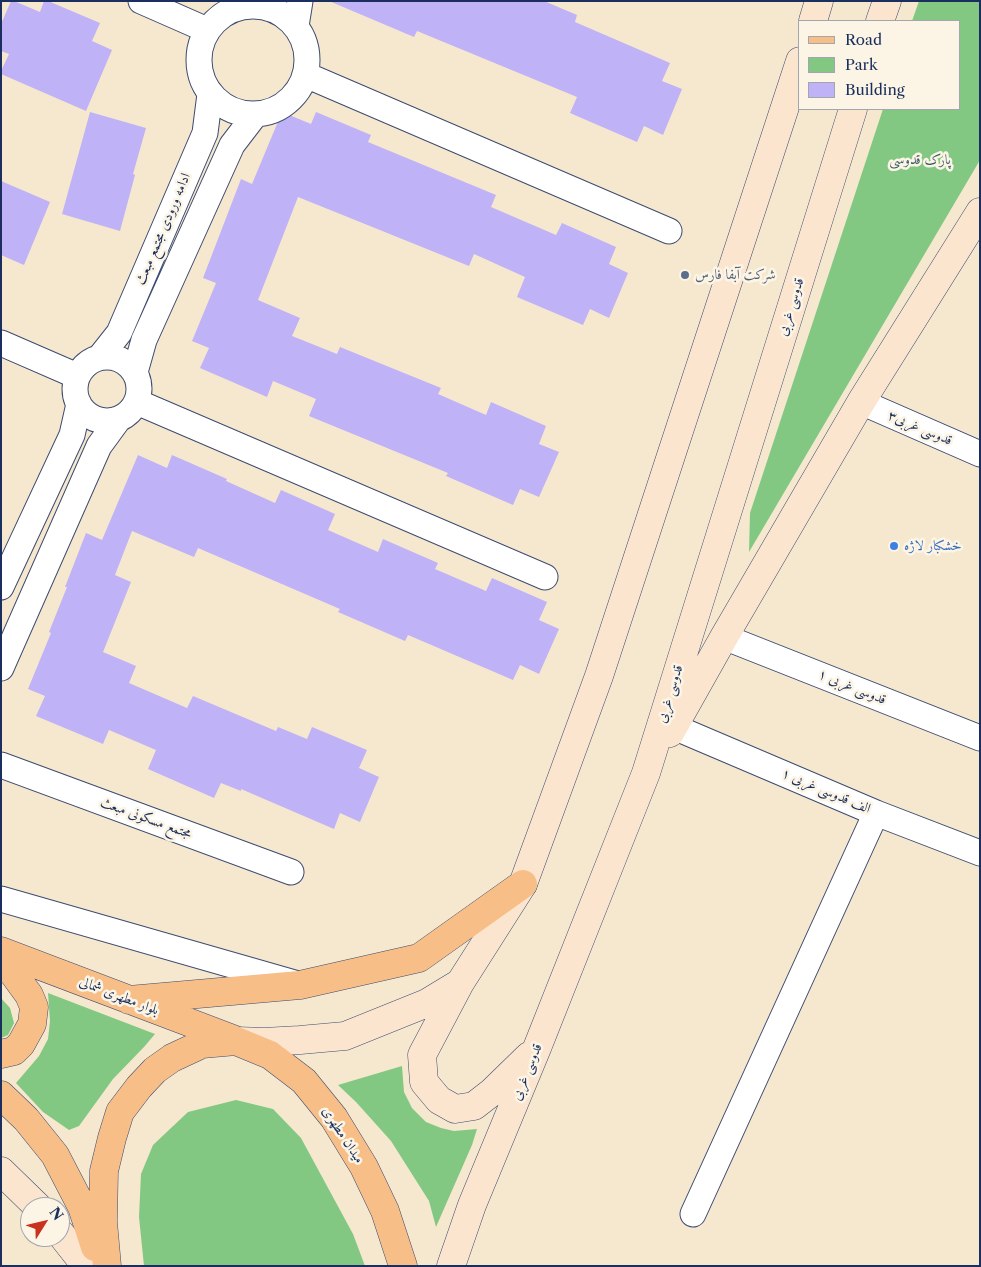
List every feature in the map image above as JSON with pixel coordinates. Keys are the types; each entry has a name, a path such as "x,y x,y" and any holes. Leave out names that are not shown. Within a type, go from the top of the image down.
{"main road":[{"path":"813,20 819,1"},
{"path":"880,20 887,1"},
{"path":"537,1048 492,1092 474,1106 456,1109 438,1100 424,1082 422,1055 460,983 523,884 600,676 798,67"},
{"name":"قدوسی غربی","path":"451,1266 472,1205 537,1048 646,772 853,110"},
{"path":"646,772 674,727 724,636 861,402 980,212"},
{"path":"129,1000 300,985 419,958 523,884"},
{"name":"بلوار مطهری شمالی","path":"1,951 236,1041"},
{"path":"1,964 13,973 29,995 34,1007 32,1024 21,1044 14,1050 1,1054"},
{"path":"236,1041 264,1042 345,1036 427,1003 460,983"},
{"name":"میدان مطهری","path":"107,1266 103,1222 104,1171 120,1112 155,1070 172,1058 202,1044 236,1041 270,1055 304,1081 334,1118 364,1167 384,1211 403,1266"},
{"path":"1,1095 26,1120 55,1154 82,1207 101,1266"},
{"path":"1,1171 28,1197"},
{"path":"70,1246 86,1266"}],"street":[{"path":"140,1 207,30"},
{"path":"296,26 300,1"},
{"path":"251,3 283,14 296,26 304,41 307,58 306,75 298,91 287,103 272,112 255,115 238,113 222,106 210,94 201,80 198,62 200,46 207,30 218,17 233,9 251,3"},
{"path":"306,75 669,231"},
{"name":"ادامه ورودی مجتمع مبعث","path":"100,357 119,333 205,133 210,94"},
{"path":"135,372 144,340 232,145 255,115"},
{"path":"1,343 77,376"},
{"path":"110,356 128,364 135,372 139,382 139,392 133,410 118,420 110,422 92,418 85,413 75,395 77,376 82,367 100,357 110,356"},
{"path":"137,402 545,577"},
{"name":"قدوسی غربی۳","path":"861,402 980,454"},
{"path":"30,601 1,587 72,435 79,404"},
{"path":"1,668 98,446 118,420"},
{"name":"۱ قدوسی غربی","path":"724,636 980,738"},
{"name":"۱ الف قدوسی غربی","path":"674,727 876,813 980,853"},
{"name":"مجتمع مسکونی مبعث","path":"1,765 291,872"},
{"path":"692,1214 876,813"},
{"path":"1,899 300,985"}],"green space":[{"name":"پارک قدوسی","path":"919,1 980,1 980,160 749,552 750,513 883,110 961,110 961,20 912,20"},
{"path":"48,993 155,1034 113,1079 79,1126 69,1130 43,1112 16,1083 39,1056 48,1039 50,1021"},
{"path":"1,998 10,1008 14,1023 8,1035 1,1038"},
{"path":"402,1066 404,1092 412,1108 426,1122 454,1131 477,1129 472,1145 436,1227 429,1201 391,1141 338,1085"},
{"path":"236,1100 273,1109 301,1138 353,1234 365,1266 144,1266 139,1217 141,1174 153,1145 188,1112"}],"building":[{"path":"11,1 40,12 44,1 48,1 100,23 92,41 112,50 86,111 1,74 9,54 1,51 1,24"},
{"path":"329,1 544,1 577,15 575,22 670,63 662,81 682,89 663,135 644,126 637,142 570,113 577,97 417,31 414,37"},
{"path":"90,112 146,128 120,231 62,214"},
{"path":"282,112 311,124 316,112 371,135 368,142 496,195 491,207 556,235 562,223 616,247 609,264 628,273 609,318 590,309 583,325 517,297 525,277 474,254 469,266 298,197 258,300 300,318 292,336 337,354 340,347 441,388 438,394 486,415 491,402 546,426 539,444 559,452 539,497 520,489 513,505 446,476 448,473 309,416 316,399 273,381 267,397 200,368 209,348 192,341 216,283 203,278 241,179 252,184"},
{"path":"1,181 50,202 24,265 1,255"},
{"path":"138,455 167,468 172,455 275,503 281,490 335,514 328,530 378,552 383,539 438,563 435,569 486,591 492,578 547,602 539,620 559,629 539,674 520,665 513,680 408,635 405,641 338,612 340,609 198,548 194,557 132,531 115,575 131,582 103,652 136,666 129,683 187,708 193,696 276,731 278,727 307,739 312,727 367,750 359,768 379,777 360,822 340,813 334,829 241,789 241,791 221,783 214,798 148,769 156,750 109,730 103,744 36,716 45,696 28,689 51,633 49,632 86,533 102,540"}],"place":[{"name":"شرکت آبفا فارس","path":"685,275"},
{"name":"خشکبار لاژه","path":"894,546"}]}
